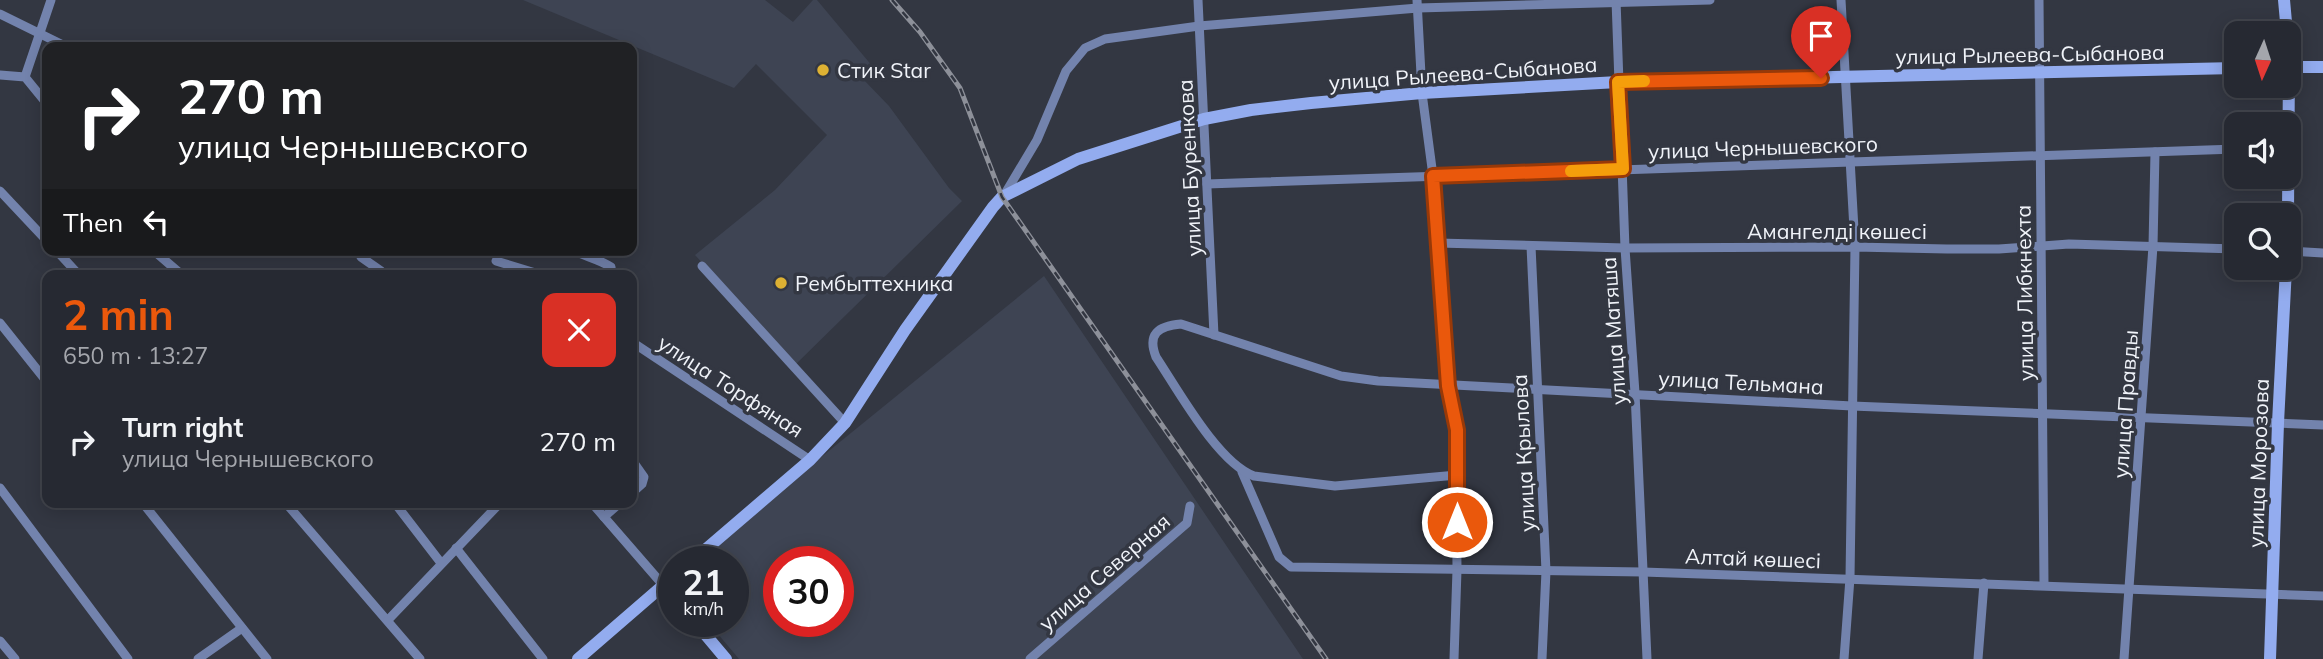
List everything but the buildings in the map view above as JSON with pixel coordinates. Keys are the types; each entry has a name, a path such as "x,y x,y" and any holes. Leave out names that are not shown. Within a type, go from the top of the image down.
{"street":[{"path":"25,77 51,0"},
{"name":"улица Буренкова","path":"1198,0 1214,335"},
{"path":"710,546 810,460 845,423 905,330 986,215 1002,197 1037,140 1066,71 1085,48 1105,39 1199,26 1418,4 1710,0"},
{"path":"1841,0 1855,247 1850,578 1844,659"},
{"name":"улица Либкнехта","path":"2039,0 2039,247 2044,585"},
{"path":"2284,0 2286,21"},
{"name":"улица Матяша","path":"1616,1 1625,248 1635,393 1647,659"},
{"path":"1418,4 1422,93 1433,176 1448,386 1457,430 1454,659"},
{"path":"0,14 56,42"},
{"path":"2301,67 2323,67"},
{"name":"улица Рылеева-Сыбанова","path":"1002,197 1078,159 1203,118 1251,110 1422,93 1618,82 2224,68"},
{"path":"0,75 25,77 42,98"},
{"name":"улица Чернышевского","path":"1207,184 2224,149"},
{"name":"улица Правды","path":"2124,659 2153,246 2155,152"},
{"path":"0,191 42,236"},
{"name":"Амангелді көшесі","path":"1437,243 1625,248 1947,249 2069,244 2224,249"},
{"name":"улица Крылова","path":"1531,246 1546,571 1542,659"},
{"path":"2301,252 2323,253"},
{"path":"62,256 74,270"},
{"path":"160,256 177,270"},
{"path":"361,256 380,270"},
{"path":"584,256 605,263 611,270"},
{"path":"496,261 526,270"},
{"name":"улица Торфяная","path":"702,266 845,423"},
{"name":"улица Морозова","path":"2270,659 2278,423 2286,280"},
{"path":"0,323 42,377"},
{"name":"улица Тельмана","path":"1165,325 1181,324 1341,376 1448,386 2323,425"},
{"name":"Алтай көшесі","path":"1165,325 1155,334 1152,347 1156,358 1211,439 1242,472 1279,557 1291,567 1643,572 2323,596"},
{"name":"улица Торфяная","path":"637,345 810,460"},
{"path":"637,467 644,477 637,488"},
{"path":"1242,472 1254,476 1335,486 1457,475"},
{"path":"0,488 128,659"},
{"name":"улица Северная","path":"1030,659 1187,523 1190,506"},
{"path":"147,508 267,659"},
{"path":"290,508 420,659"},
{"path":"399,508 441,563"},
{"path":"388,620 495,508"},
{"path":"596,508 658,579"},
{"path":"604,517 614,508"},
{"path":"456,548 543,659"},
{"path":"1978,659 1984,583"},
{"path":"578,659 658,589"},
{"path":"198,659 242,628"},
{"path":"707,637 726,659"},
{"path":"0,642 15,659"}],"shaded area":[{"path":"523,0 765,0 793,22 813,0 817,0 873,67 862,78 889,106 949,188 962,201 795,365 695,255 775,190 827,135 756,64 734,88 637,48 637,42 624,42"},
{"path":"1044,276 1303,659 739,659 720,637 749,637 749,546 712,546"}],"railway":[{"path":"892,0 920,32 960,88 1002,197 1326,659"}],"slow traffic":[{"path":"1571,171 1623,169 1618,82 1644,81"}],"place":[{"name":"Стик Star","path":"823,70"},
{"name":"Рембыттехника","path":"781,283"}],"route":[{"path":"1457,522 1457,430 1448,386 1433,176 1623,169 1618,82 1821,78"}]}
